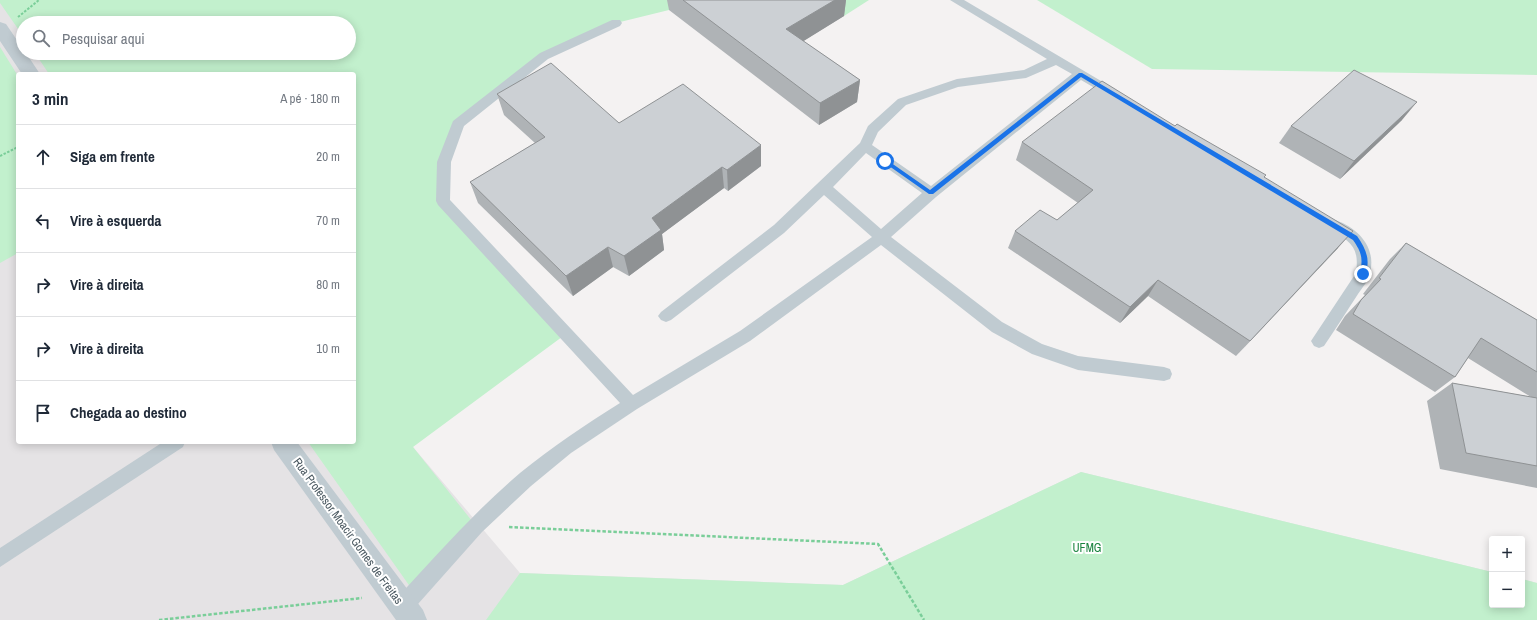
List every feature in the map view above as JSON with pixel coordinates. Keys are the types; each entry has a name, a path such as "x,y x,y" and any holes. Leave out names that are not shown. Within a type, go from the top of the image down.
{"street":[{"path":"0,28 16,52"},
{"path":"22,60 30,72"},
{"name":"Rua Professor Moacir Gomes de Freitas","path":"284,444 408,613"}],"lane":[{"path":"956,0 1128,103"},
{"path":"616,23 544,56 458,124 444,162 443,201 631,404"},
{"path":"666,316 780,229 865,146 873,129 902,102 957,82 1026,74 1056,60"},
{"path":"408,613 476,526 525,480 559,453 631,404 745,336 882,238 931,193 1080,74"},
{"path":"865,146 931,193"},
{"path":"824,187 882,238 997,327 1037,349 1078,363 1164,374"},
{"path":"1319,341 1363,274 1365,264 1364,251 1355,238 1320,217"},
{"path":"0,558 174,444"}],"path":[{"path":"19,16 39,0"},
{"path":"0,156 16,148"},
{"path":"476,526 878,544 924,620"},
{"path":"159,620 365,597"}],"shaded area":[{"path":"0,0 243,16 16,16 16,60 322,60 298,72 16,72 16,444 356,444 356,442 413,447 520,573 843,585 1081,472 1489,571 1489,608 1525,608 1525,580 1537,583 1537,620 0,620"}],"green space":[{"path":"0,0 689,0 669,10 616,23 544,56 458,124 443,201 566,334 413,447 476,526 411,588 309,444 356,444 356,72 48,72 40,60 356,60 356,16 16,16 16,26 0,3"},
{"path":"821,0 869,0 844,16"},
{"path":"1037,0 1537,0 1537,75 1152,69"},
{"path":"0,47 16,73 16,254 0,263"},
{"name":"UFMG","path":"1081,472 1489,571 1489,608 1525,608 1525,580 1537,583 1537,620 486,620 520,573 843,585"}],"building":[{"path":"683,0 835,0 786,29 860,80 820,103"},
{"path":"551,63 619,123 683,84 761,145 727,170 722,167 652,218 661,230 624,256 608,247 566,276 470,182 545,137 497,94"},
{"path":"1354,70 1417,102 1354,161 1291,126"},
{"path":"1102,81 1175,126 1177,124 1266,175 1264,177 1353,231 1250,341 1158,280 1130,307 1015,231 1040,210 1057,220 1093,190 1022,142"},
{"path":"1406,243 1537,320 1537,372 1481,338 1455,377 1353,314 1361,300 1381,279 1379,278"},
{"path":"1452,383 1537,398 1537,466 1466,453"}],"route":[{"path":"885,161 931,193 1080,74 1355,238 1361,244 1364,251 1365,264 1363,274"}]}
